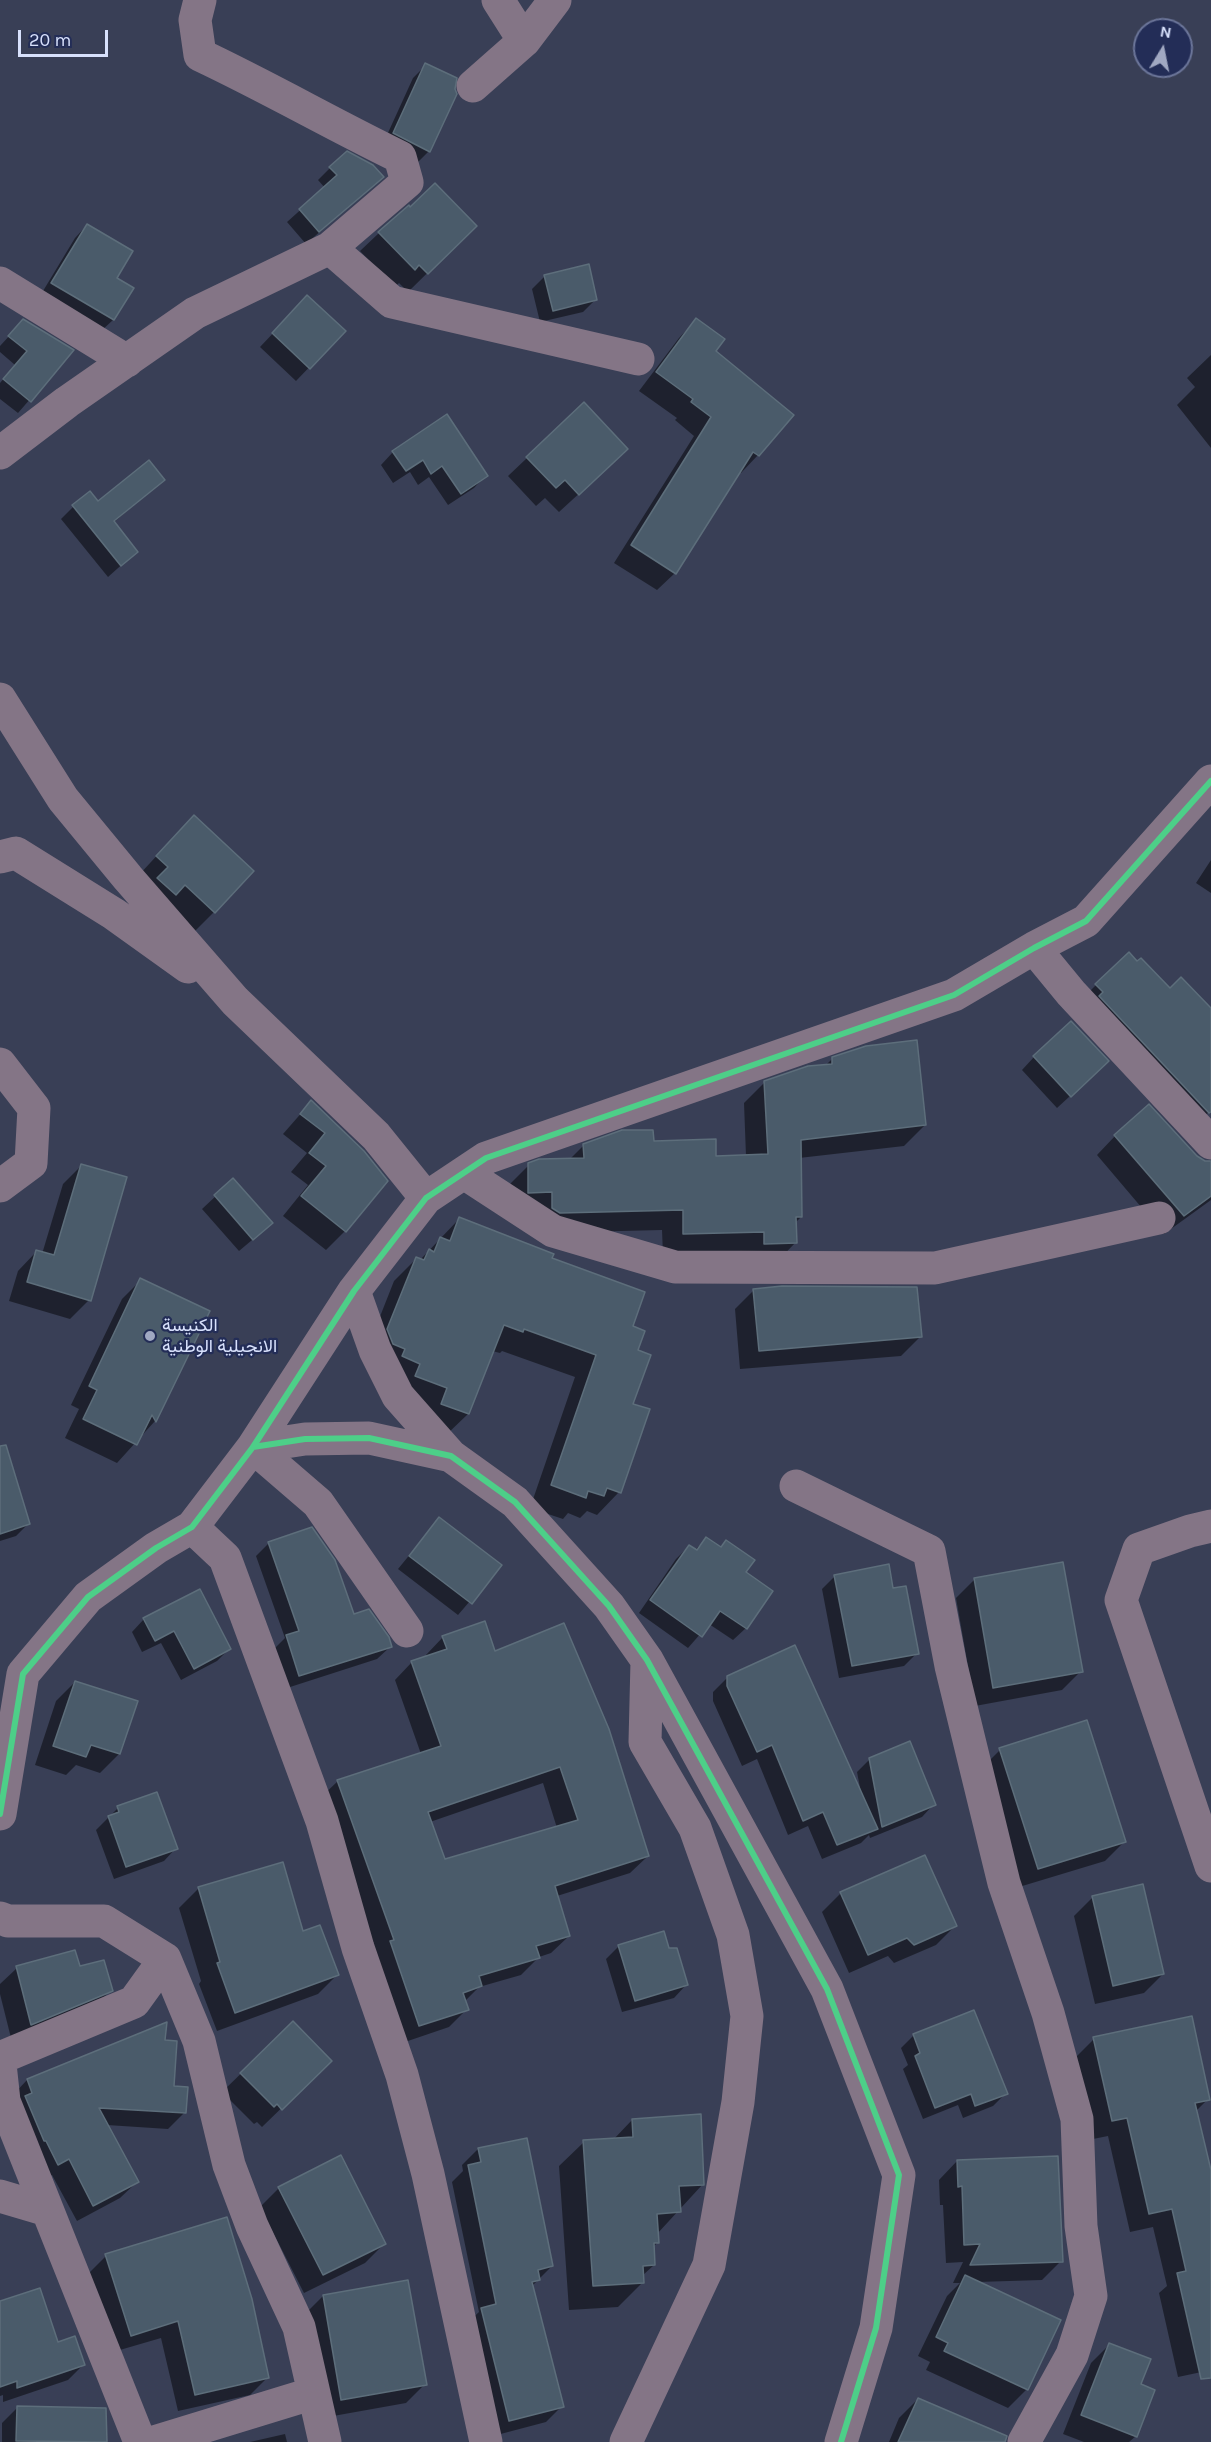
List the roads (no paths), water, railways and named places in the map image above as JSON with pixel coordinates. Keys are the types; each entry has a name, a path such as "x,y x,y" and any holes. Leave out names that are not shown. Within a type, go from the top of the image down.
{"street":[{"path":"0,453 195,313 330,248 406,182 400,157 338,126 271,88 200,55 195,20 200,0"},
{"path":"498,0 524,41"},
{"path":"473,86 524,41 555,0"},
{"path":"330,248 392,302 638,360"},
{"path":"0,283 127,361"},
{"path":"0,699 63,799 128,878 235,1001 376,1136 426,1198"},
{"path":"0,1814 11,1669 88,1597 156,1548 192,1527 253,1447 354,1291 426,1198 486,1158 954,995 1034,948 1086,921 1211,781"},
{"path":"0,857 16,853 114,914 235,1001"},
{"path":"1034,948 1071,993 1211,1143"},
{"path":"0,1064 34,1108 31,1163 0,1186"},
{"path":"464,1173 553,1231 675,1267 935,1268 1160,1218"},
{"path":"354,1291 375,1350 398,1396 451,1456 515,1502 609,1606 647,1660 827,1989 899,2175 876,2328 841,2442"},
{"path":"253,1447 305,1439 369,1438 451,1456"},
{"path":"253,1447 318,1503 407,1631"},
{"path":"796,1486 929,1551 951,1666 1001,1871 1047,2013 1077,2119 1081,2226 1091,2296 1072,2355 1024,2442"},
{"path":"1211,1526 1190,1531 1139,1550 1122,1600 1211,1866"},
{"path":"192,1527 225,1558 322,1821 358,1948 405,2086 433,2197 469,2372 486,2442"},
{"path":"626,2442 709,2265 738,2102 747,2016 734,1935 695,1828 645,1742 647,1660"},
{"path":"0,1918 8,1922 104,1921 165,1959 199,2041 229,2165 252,2226 299,2327 325,2442"},
{"path":"0,2058 134,2002 165,1959"},
{"path":"0,2064 4,2101 140,2442"},
{"path":"0,2196 47,2210"},
{"path":"154,2442 314,2393"}],"place":[{"name":"الكنيسة الانجيلية الوطنية","path":"150,1336"}]}
